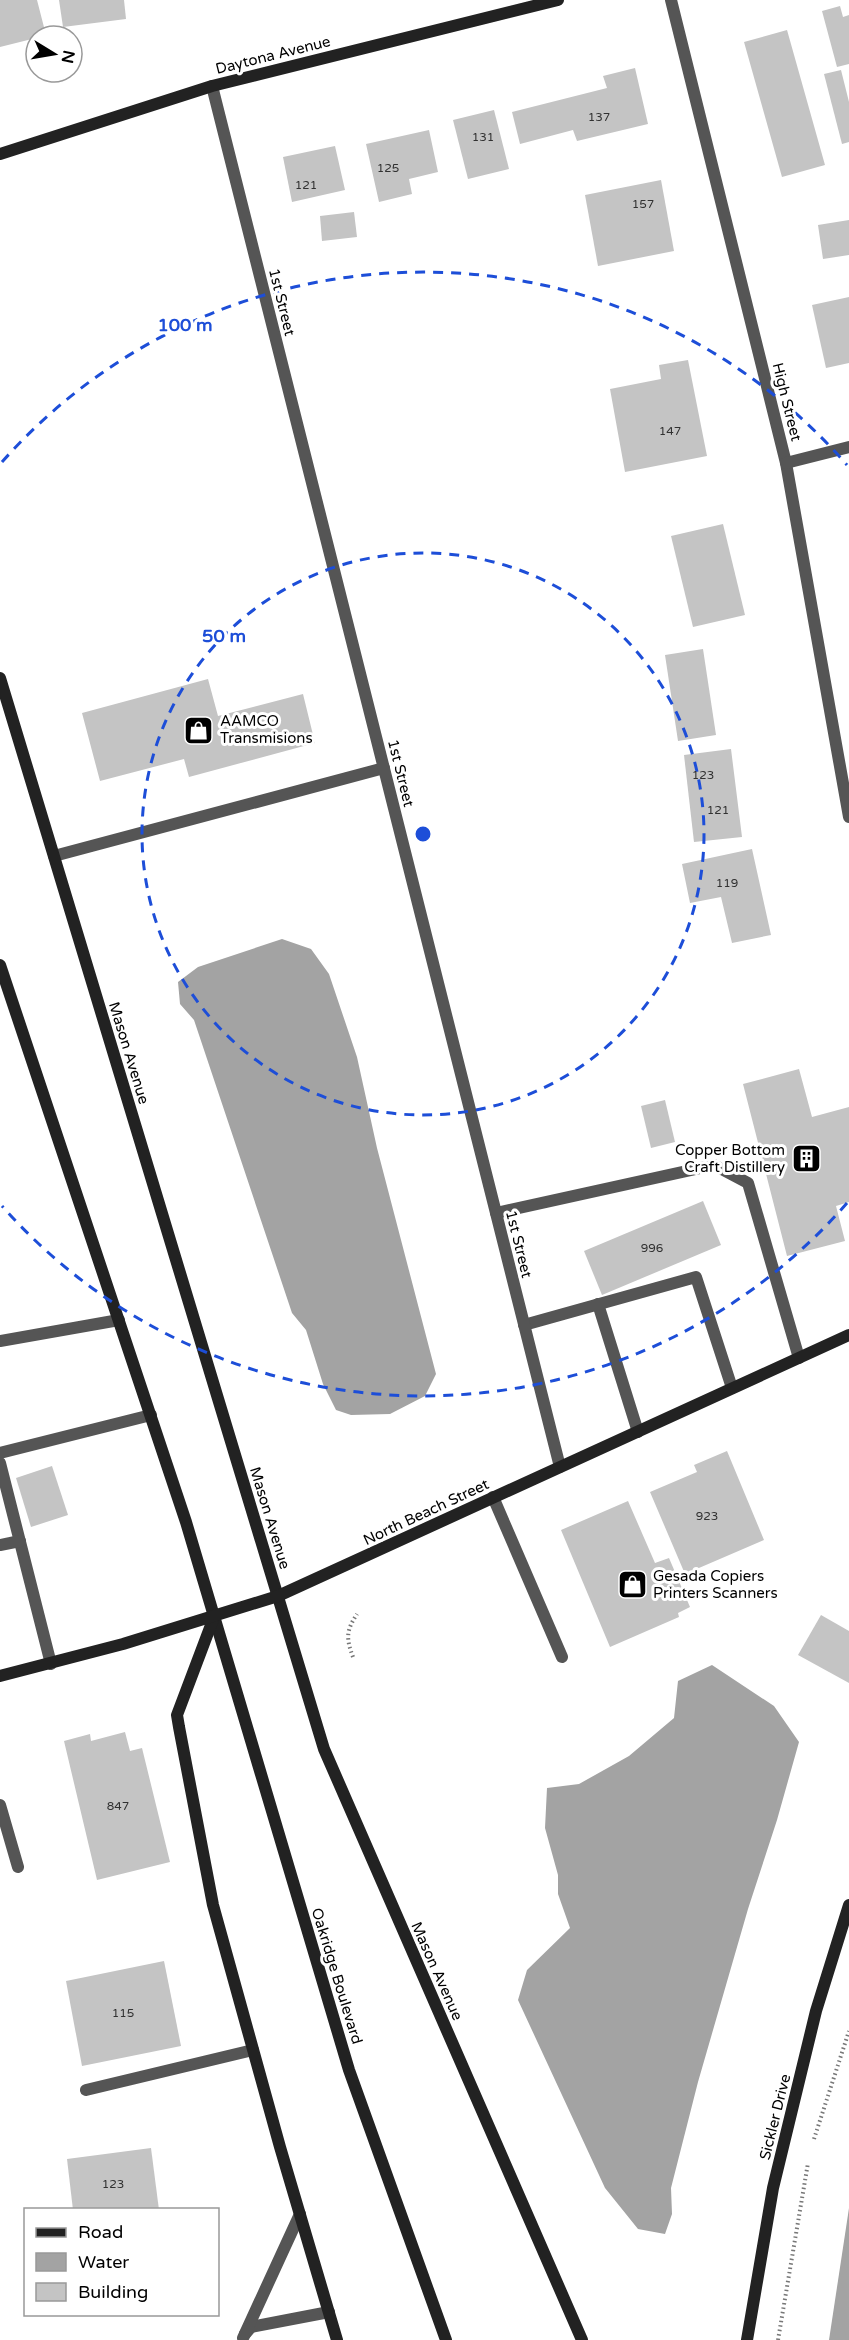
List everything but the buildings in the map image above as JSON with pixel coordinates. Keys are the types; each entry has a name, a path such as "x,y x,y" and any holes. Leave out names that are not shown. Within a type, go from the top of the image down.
{"main road":[{"name":"Daytona Avenue","path":"0,154 212,86 558,0"},
{"name":"Mason Avenue","path":"0,678 324,1749 582,2340"},
{"path":"0,965 186,1522 214,1617 177,1714 213,1905 280,2147 337,2340"},
{"name":"North Beach Street","path":"0,1676 51,1664 278,1596 849,1336"},
{"name":"Oakridge Boulevard","path":"214,1617 349,2070 446,2340"},
{"name":"Sickler Drive","path":"747,2340 773,2188 816,2011 849,1905"}],"street":[{"name":"High Street","path":"671,0 786,463 849,817"},
{"name":"1st Street","path":"212,86 560,1467"},
{"path":"786,463 849,447"},
{"path":"54,856 384,768"},
{"path":"496,1213 714,1165 748,1183 799,1358"},
{"path":"524,1325 696,1276 732,1388"},
{"path":"598,1304 638,1432"},
{"path":"0,1341 119,1320"},
{"path":"0,1453 150,1415"},
{"path":"0,1463 51,1664"},
{"path":"493,1497 562,1657"},
{"path":"0,1545 20,1540"},
{"path":"0,1805 18,1867"},
{"path":"86,2090 253,2050"},
{"path":"245,2335 300,2214"},
{"path":"245,2335 329,2312"}],"path":[{"path":"353,1657 348,1643 348,1628 357,1614"},
{"path":"811,2149 849,2031"},
{"path":"778,2340 809,2160"}],"water":[{"path":"282,939 311,949 329,974 357,1057 377,1148 436,1374 425,1396 390,1414 351,1415 336,1410 323,1384 306,1330 292,1313 194,1020 180,1004 178,982 198,967"},
{"path":"712,1665 774,1706 799,1742 698,2082 671,2188 672,2214 665,2234 638,2229 605,2188 518,2000 527,1970 570,1928 558,1894 558,1875 545,1828 547,1788 579,1784 629,1756 674,1718 678,1681"},
{"path":"849,2208 849,2340 829,2340"}],"place":[{"name":"AAMCO Transmisions","path":"199,730"},
{"name":"Copper Bottom Craft Distillery","path":"806,1159"},
{"name":"Gesada Copiers Printers Scanners","path":"632,1585"}]}
